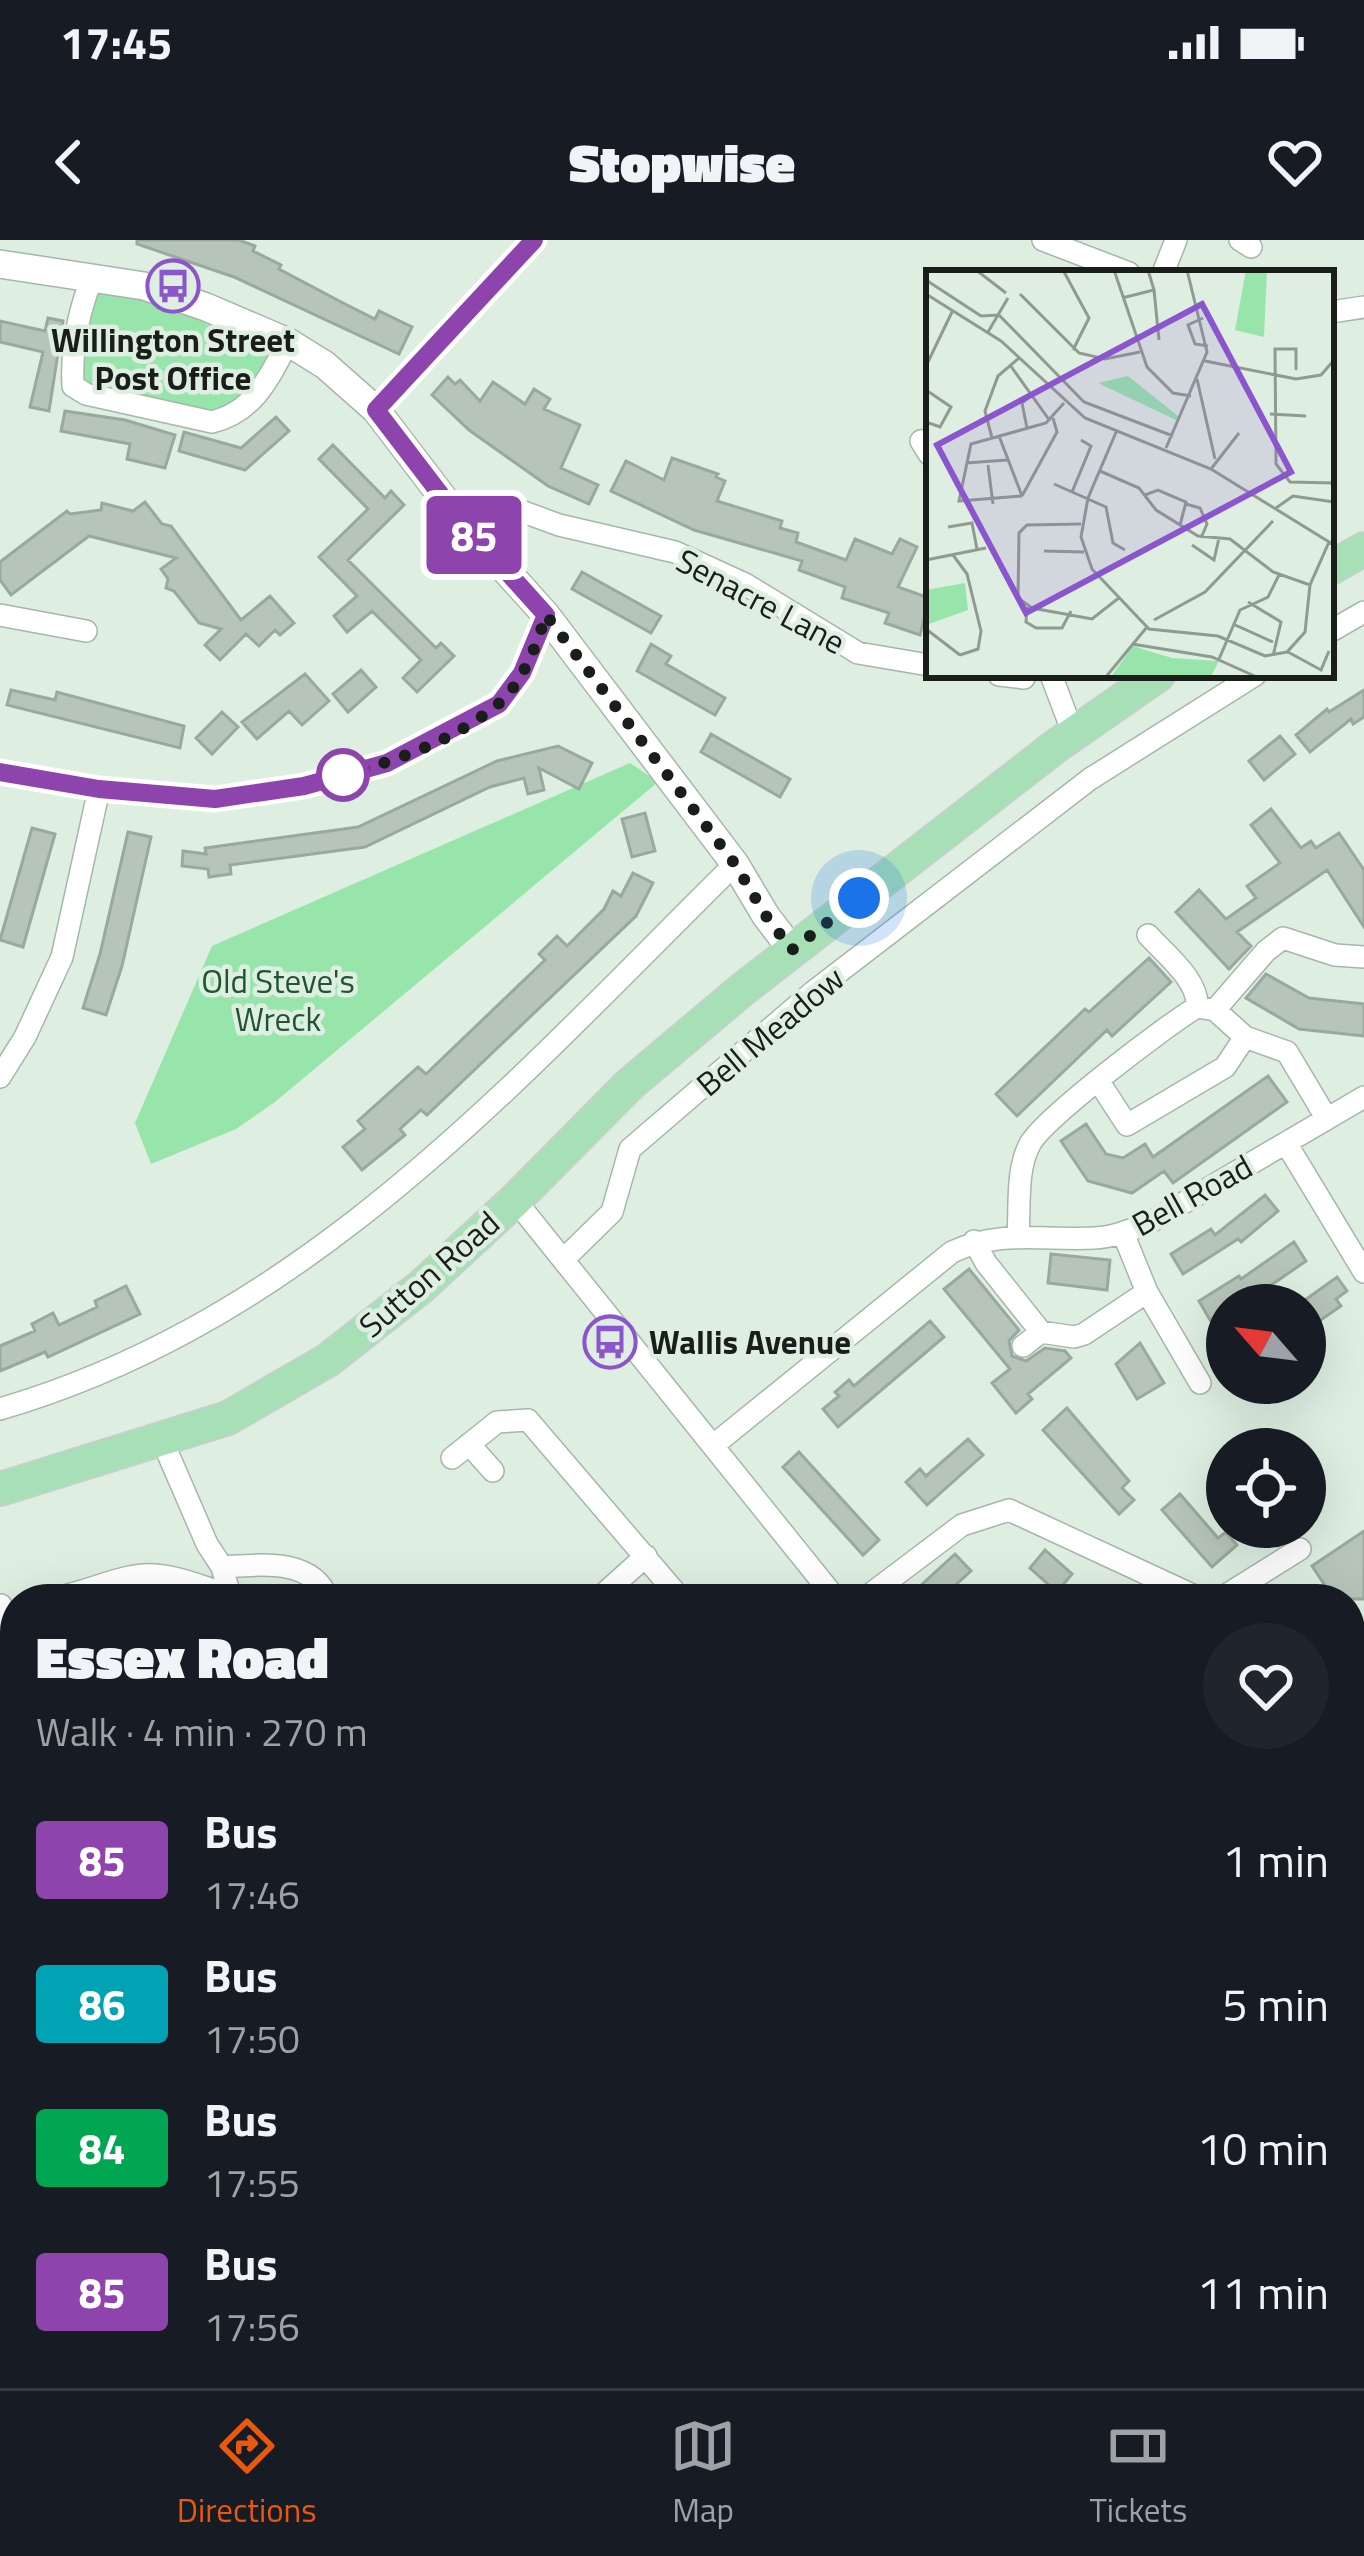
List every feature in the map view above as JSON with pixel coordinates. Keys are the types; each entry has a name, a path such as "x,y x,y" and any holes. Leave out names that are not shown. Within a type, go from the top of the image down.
{"main road":[{"path":"1334,566 1364,549"},
{"name":"Sutton Road","path":"0,1489 228,1418 328,1360 422,1286 629,1084 792,950 1073,733 1154,678"}],"street":[{"path":"376,410 534,240"},
{"path":"1043,240 1122,270"},
{"path":"1163,270 1176,240"},
{"path":"0,265 173,296 288,342 325,365 376,410 457,516 546,615 735,864 792,950"},
{"path":"92,278 78,315 73,370 73,386 86,394 212,422 231,417 261,393 288,342"},
{"path":"1334,312 1364,307"},
{"name":"Senacre Lane","path":"457,516 499,503 559,525 675,551 746,584 858,652 926,664"},
{"path":"62,627 66,602"},
{"path":"1334,629 1364,612"},
{"path":"0,615 86,631"},
{"path":"0,772 99,789 215,799 304,786 387,763 499,704 522,673 546,615"},
{"path":"1052,678 1073,733"},
{"name":"Bell Meadow","path":"565,1258 612,1212 630,1149 813,992 1090,779 1250,678"},
{"path":"0,1077 25,1037 62,957 99,789"},
{"path":"0,1408 64,1390 152,1350 225,1312 345,1233 427,1164 735,864"},
{"path":"1148,935 1206,1008 1245,1037 1287,1052 1327,1120"},
{"path":"1018,1237 1024,1161 1032,1141 1099,1082 1206,1008 1283,938 1335,955 1364,957"},
{"path":"1099,1082 1127,1125 1225,1067 1245,1037"},
{"name":"Bell Road","path":"715,1444 952,1252 974,1241 1123,1233 1151,1222 1364,1097"},
{"path":"1286,1143 1364,1272"},
{"path":"515,1200 824,1584"},
{"path":"1123,1233 1147,1292 1200,1383"},
{"path":"974,1241 1032,1339 1084,1334 1147,1292"},
{"path":"493,1472 461,1451 497,1422 528,1420 669,1584"},
{"path":"161,1439 227,1584"},
{"path":"884,1584 962,1525 1009,1510 1169,1584"},
{"path":"1244,1584 1300,1549"},
{"path":"615,1584 646,1556"},
{"path":"222,1567 306,1570 322,1584"},
{"path":"113,1584 152,1575 184,1584"}],"green space":[{"path":"92,278 288,342 231,417 86,394 72,370"},
{"name":"Old Steve's Wreck","path":"630,763 658,782 275,1102 236,1129 151,1164 135,1123 212,946"}],"building":[{"path":"137,240 239,240 255,246 253,251 281,265 279,269 345,304 375,319 379,311 412,327 399,354 234,277 137,244"},
{"path":"48,318 63,321 49,411 30,407 43,352 0,342 0,321 45,331"},
{"path":"448,377 455,384 460,380 480,401 493,382 525,404 534,389 550,399 544,409 580,425 561,468 598,485 589,504 548,486 469,430 432,395"},
{"path":"65,411 125,420 175,435 165,468 127,459 130,444 61,431"},
{"path":"276,417 289,431 245,470 179,451 184,432 241,448"},
{"path":"333,445 385,498 391,491 404,505 348,560 436,648 441,643 454,656 417,692 403,678 421,660 372,611 347,632 334,616 357,596 319,557 368,509 319,459"},
{"path":"672,458 718,474 725,481 717,501 782,521 780,528 798,533 796,542 846,560 855,539 892,554 900,539 917,547 898,587 926,597 920,635 885,623 889,613 842,598 845,587 799,570 802,561 694,530 611,491 626,461 664,480"},
{"path":"145,502 162,524 171,526 241,620 270,596 294,623 280,635 275,630 259,646 246,634 220,660 205,645 221,629 199,623 174,591 166,588 168,579 161,569 176,558 89,536 11,595 0,580 0,562 67,511 101,510 102,503 133,511"},
{"path":"582,572 661,616 651,633 572,589"},
{"path":"651,644 671,656 666,664 725,698 715,715 637,671"},
{"path":"361,670 376,687 348,712 333,694"},
{"path":"305,674 329,701 302,725 289,711 257,739 242,722"},
{"path":"11,690 55,700 57,692 184,726 180,748 7,705"},
{"path":"1364,690 1364,717 1353,724 1351,719 1310,752 1296,735 1327,709"},
{"path":"222,712 238,727 212,754 196,738"},
{"path":"711,734 790,779 780,797 701,752"},
{"path":"1280,736 1295,754 1264,780 1249,761"},
{"path":"558,746 592,763 579,789 539,768 544,790 528,794 524,778 490,787 365,847 230,865 231,874 209,877 208,869 182,866 183,851 206,854 205,848 358,827 497,761"},
{"path":"1271,809 1301,848 1311,841 1316,848 1339,833 1364,870 1364,927 1327,870 1237,932 1251,946 1229,969 1176,912 1199,890 1226,919 1256,898 1247,886 1280,863 1251,825"},
{"path":"645,813 655,851 632,857 622,819"},
{"path":"32,828 55,834 23,947 0,940"},
{"path":"128,832 151,837 106,1015 83,1008"},
{"path":"633,873 653,883 636,916 427,1115 421,1110 400,1129 405,1135 362,1170 343,1147 365,1129 358,1121 418,1067 426,1074 545,960 539,954 557,936 567,946 604,909 613,891 621,896"},
{"path":"1149,958 1171,982 1112,1036 1107,1030 1017,1116 996,1094 1085,1009 1089,1012"},
{"path":"1266,974 1309,998 1364,1004 1364,1036 1299,1029 1246,998"},
{"path":"1268,1076 1287,1102 1173,1183 1164,1171 1132,1193 1088,1181 1061,1141 1086,1124 1106,1154 1123,1158 1145,1144 1153,1157"},
{"path":"1265,1195 1278,1211 1241,1242 1238,1239 1183,1274 1171,1254 1211,1229 1215,1235"},
{"path":"1294,1242 1306,1261 1273,1284 1226,1284"},
{"path":"1051,1254 1110,1260 1107,1290 1048,1283"},
{"path":"969,1269 1019,1330 1009,1341 1012,1356 1026,1361 1045,1348 1065,1351 1071,1358 1028,1394 1032,1399 1016,1413 992,1383 1010,1369 944,1289"},
{"path":"1337,1277 1347,1291 1336,1299 1341,1306 1326,1316 1326,1285"},
{"path":"126,1286 140,1314 48,1357 45,1352 0,1371 0,1346 35,1331 32,1324 53,1313 59,1325"},
{"path":"930,1321 944,1337 838,1427 823,1409 839,1396 835,1392 849,1380 854,1386"},
{"path":"1140,1343 1164,1383 1137,1399 1116,1364"},
{"path":"1067,1408 1129,1481 1122,1488 1134,1500 1119,1514 1043,1430"},
{"path":"968,1439 983,1455 927,1505 906,1482 920,1469 926,1476"},
{"path":"799,1452 879,1540 863,1555 783,1467"},
{"path":"1180,1494 1206,1524 1206,1548 1234,1548 1212,1567 1162,1510"},
{"path":"1364,1531 1364,1584 1324,1584 1312,1566"},
{"path":"1045,1550 1072,1574 1064,1584 1048,1584 1030,1568"},
{"path":"955,1554 971,1571 957,1584 922,1584"}],"bus line":[{"name":"85","path":"0,772 99,789 215,799 304,786 387,763 499,704 522,673 546,615 457,516 376,410 534,240"}],"place":[{"name":"Willington Street Post Office","path":"173,286"},
{"name":"Wallis Avenue","path":"610,1342"}],"route":[{"path":"343,775 387,763 499,704 522,673 546,615 735,864 792,950 859,898"}]}
